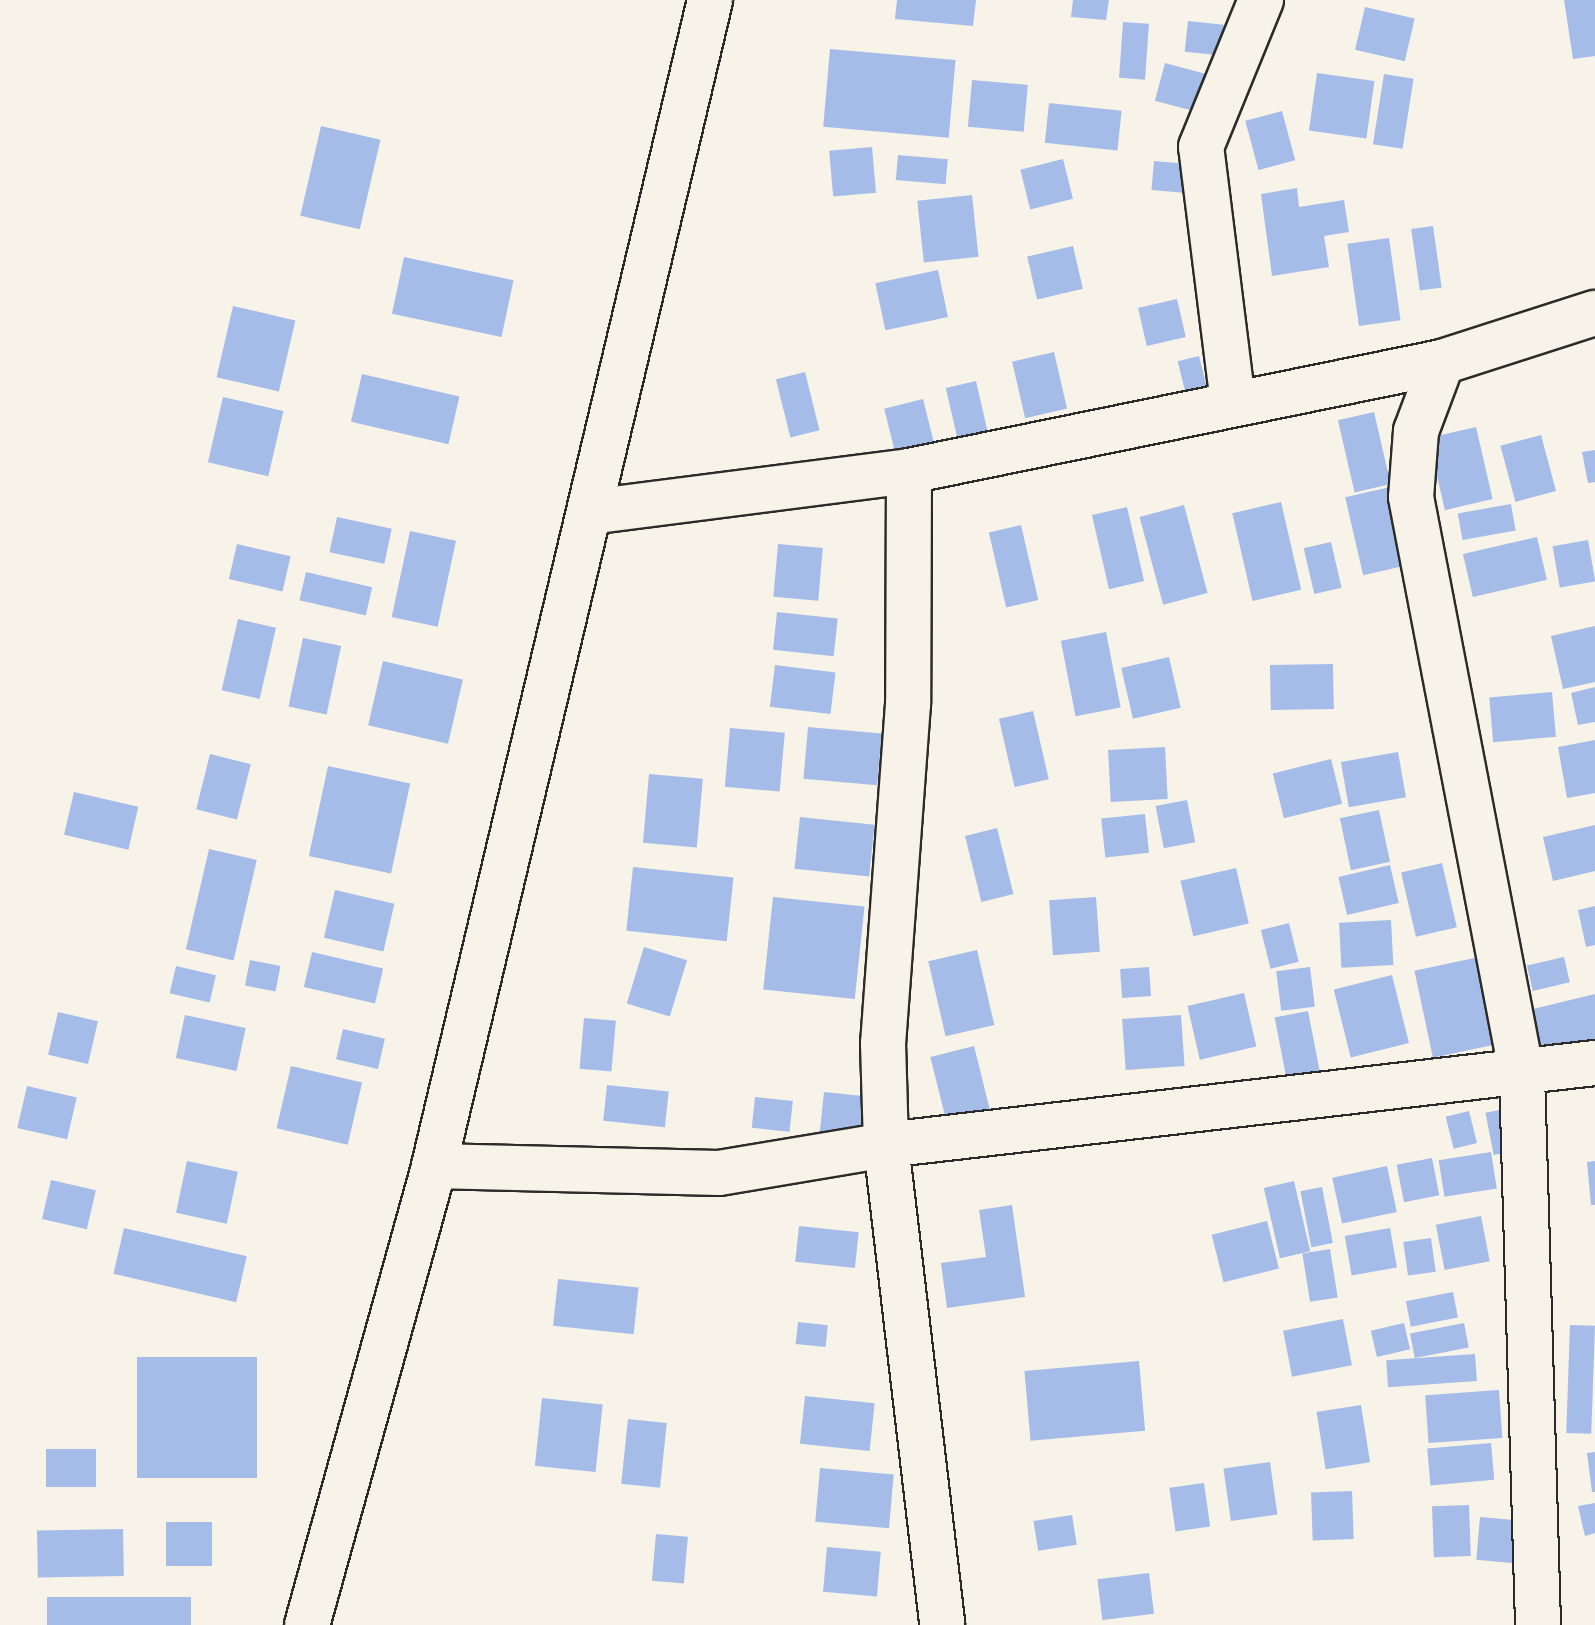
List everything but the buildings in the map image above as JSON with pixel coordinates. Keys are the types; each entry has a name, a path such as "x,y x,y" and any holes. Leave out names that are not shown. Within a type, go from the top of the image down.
{"street":[{"path":"307,1625 434,1166 710,0"},
{"path":"1233,403 1201,194 1201,147 1261,0"},
{"path":"590,512 909,471 1442,362 1595,313"},
{"path":"1442,362 1416,431 1411,497 1522,1075 1538,1625"},
{"path":"909,471 908,704 883,1043 886,1145 942,1625"},
{"path":"434,1166 719,1173 886,1145 1387,1082 1522,1075 1595,1063"}]}
